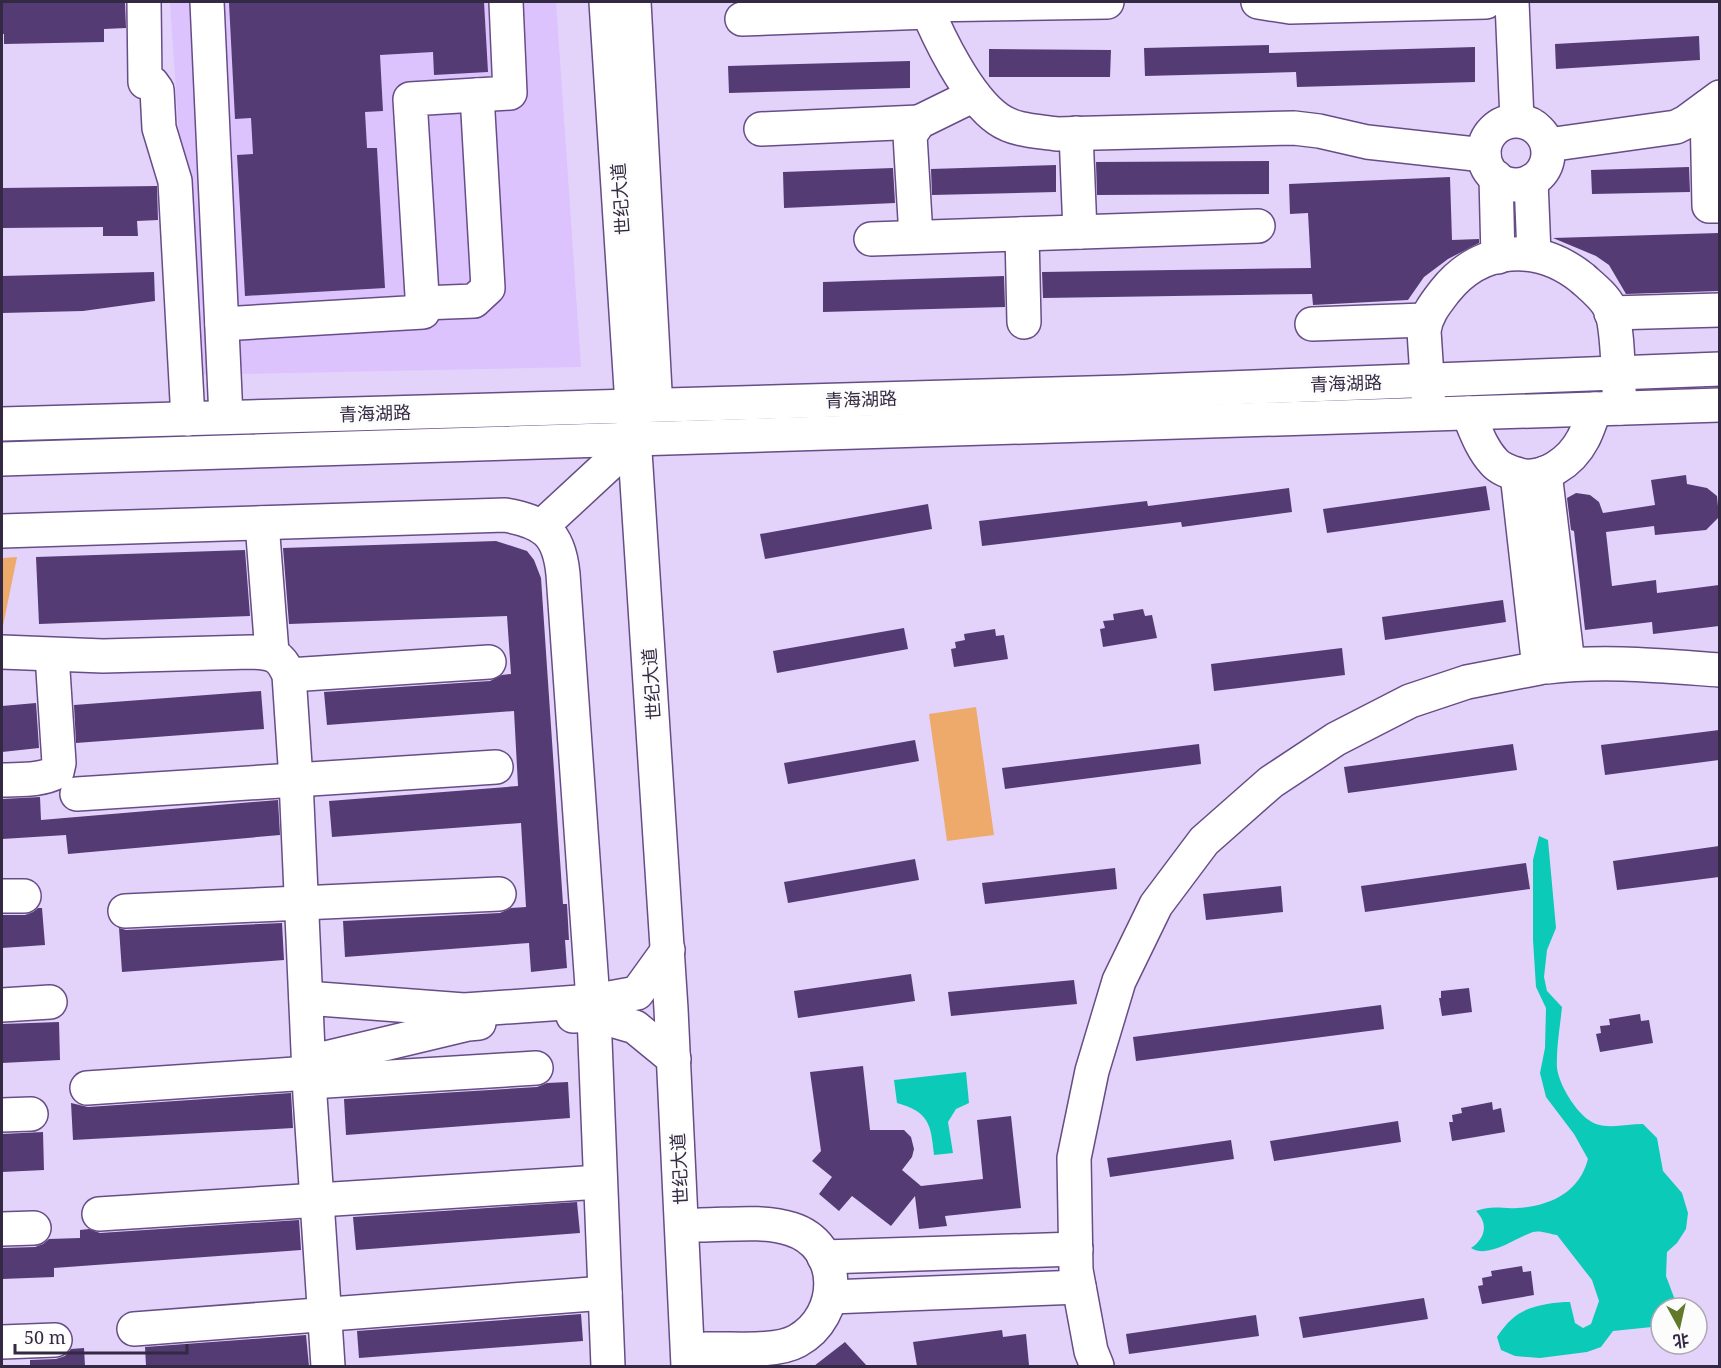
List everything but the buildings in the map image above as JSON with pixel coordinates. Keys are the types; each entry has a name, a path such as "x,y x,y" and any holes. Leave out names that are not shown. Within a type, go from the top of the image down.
{"main road":[{"path":"144,2 145,82 152,83 157,90 159,128 175,182 188,419"},
{"path":"207,2 226,417"},
{"path":"222,324 423,312 410,99 510,93 506,2"},
{"name":"世纪大道","path":"606,2 644,405"},
{"name":"世纪大道","path":"634,2 644,405 668,950 674,1059 700,1361"},
{"path":"742,19 926,6 1107,2"},
{"path":"1258,2 1290,7 1486,2"},
{"path":"1512,2 1517,120"},
{"path":"926,6 938,34 974,95 998,119 1022,130 1057,134 1294,128 1319,131 1490,166 1510,184 1521,185 1531,182 1540,175 1549,156 1544,135 1537,127 1527,122 1517,120 1506,122 1489,135 1485,144 1490,166 1498,257"},
{"path":"422,303 474,301 488,288 477,95"},
{"path":"761,129 919,122 974,95"},
{"path":"1548,145 1676,127 1713,102"},
{"path":"1713,102 1709,206 1719,206"},
{"path":"916,237 910,135 919,122"},
{"path":"1076,133 1080,232"},
{"path":"1531,182 1534,254"},
{"path":"871,239 1258,226"},
{"path":"1022,234 1024,322"},
{"path":"1429,414 1425,320 1434,304 1457,276 1480,262 1498,257 1534,254 1554,261 1596,290 1610,308 1615,325 1618,373 1607,408 1577,448 1553,470 1531,474 1495,463 1483,446 1468,413"},
{"path":"1611,313 1719,310"},
{"path":"1312,324 1425,320"},
{"name":"青海湖路","path":"2,424 1124,392 1719,369"},
{"name":"青海湖路","path":"2,459 1719,405"},
{"path":"541,527 646,439"},
{"name":"世纪大道","path":"646,439 691,1009 699,1225 700,1361"},
{"path":"1531,474 1553,666"},
{"path":"2,531 505,515 528,519 552,535 561,553 593,1008 608,1366"},
{"path":"262,523 296,780 309,1072 328,1366"},
{"path":"2,652 103,656 251,652 280,664 489,662"},
{"path":"2,780 49,776 57,772 59,763 52,654"},
{"path":"1097,1366 1091,1351 1078,1287 1074,1158 1092,1071 1119,981 1156,905 1204,841 1271,782 1336,739 1410,701 1467,682 1553,666 1651,665 1719,670"},
{"path":"76,794 496,767"},
{"path":"125,912 499,894"},
{"path":"309,1072 468,1024 593,1008 637,993 668,950"},
{"path":"306,998 464,1011 593,1008 635,1027 674,1059"},
{"path":"2,1005 50,1002"},
{"path":"87,1088 309,1072 536,1068"},
{"path":"99,1214 600,1182"},
{"path":"699,1225 773,1225 793,1229 811,1240 824,1257 831,1277 831,1297 824,1316 812,1331 796,1342 776,1348 700,1361"},
{"path":"2,1229 34,1228"},
{"path":"824,1257 1076,1249"},
{"path":"831,1297 1078,1287"},
{"path":"134,1329 605,1293"},
{"path":"2,1342 55,1340"}],"shaded area":[{"path":"170,2 556,2 581,367 195,375"},
{"path":"17,557 2,631 2,558"},
{"path":"976,707 994,835 947,841 929,714"},
{"path":"1539,836 1548,840 1556,928 1547,950 1544,977 1547,991 1562,1007 1557,1068 1562,1084 1577,1108 1590,1121 1607,1126 1643,1124 1657,1138 1663,1171 1682,1193 1688,1213 1686,1229 1677,1243 1667,1252 1666,1276 1674,1296 1649,1296 1649,1327 1613,1331 1601,1347 1587,1352 1540,1358 1515,1356 1501,1350 1497,1337 1517,1315 1531,1308 1555,1303 1570,1302 1575,1323 1583,1328 1591,1324 1599,1301 1592,1280 1557,1235 1536,1232 1486,1251 1471,1248 1480,1240 1484,1231 1483,1221 1476,1211 1529,1207 1552,1201 1562,1196 1578,1181 1588,1159 1574,1134 1546,1097 1540,1073 1545,1048 1546,1008 1536,987 1533,940 1533,860"},
{"path":"966,1072 969,1103 956,1109 948,1122 953,1153 934,1155 926,1121 916,1111 897,1103 894,1080"}]}
